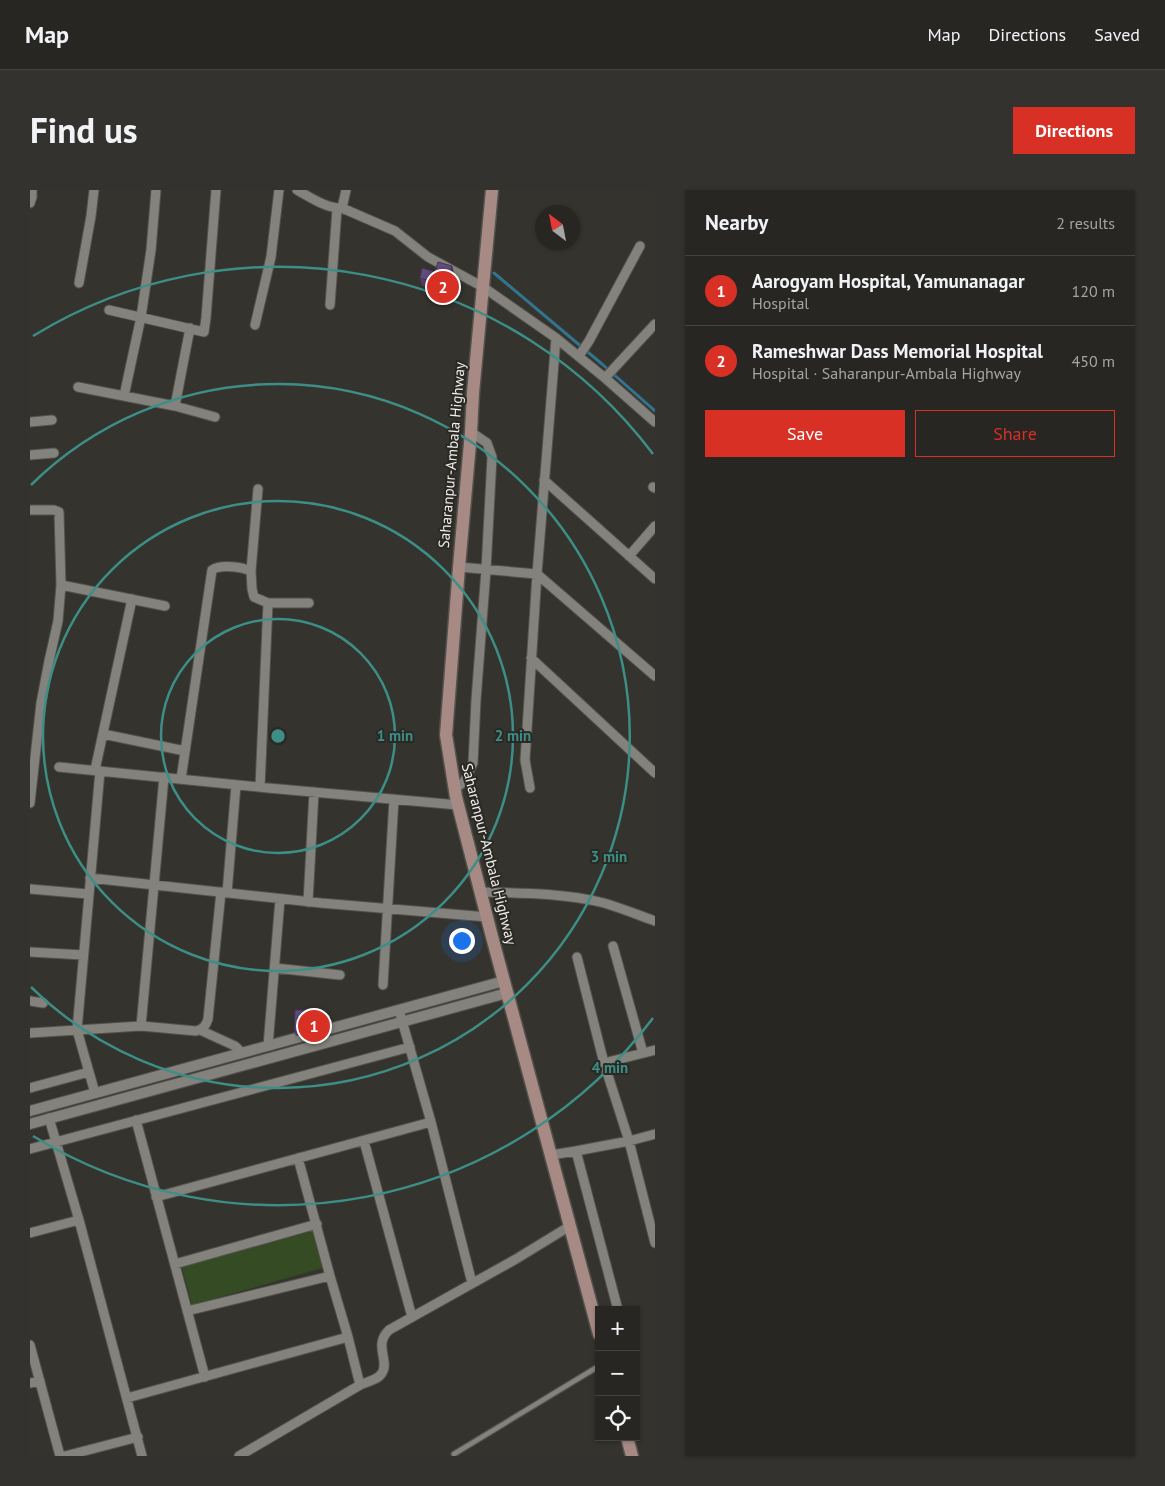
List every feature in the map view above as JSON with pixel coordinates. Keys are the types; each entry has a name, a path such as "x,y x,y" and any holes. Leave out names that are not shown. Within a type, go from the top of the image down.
{"main road":[{"name":"Saharanpur-Ambala Highway","path":"492,190 473,393 446,735 454,789 480,892 595,1319"},
{"path":"628,1441 633,1455"}],"street":[{"path":"30,203 32,190"},
{"path":"80,283 94,190"},
{"path":"124,396 141,317 151,250 156,190"},
{"path":"109,310 204,332 216,190"},
{"path":"255,325 271,257 278,190"},
{"path":"297,190 328,206 340,208 395,231 428,257 483,287 556,338 582,352 609,374 655,422"},
{"path":"330,305 340,208 346,190"},
{"path":"582,352 640,246"},
{"path":"609,374 655,324"},
{"path":"175,406 190,328"},
{"path":"530,788 525,760 537,574 556,338"},
{"path":"78,388 175,406 215,417"},
{"path":"30,422 52,420"},
{"path":"454,789 464,782 473,763 492,457 487,444 471,432"},
{"path":"30,455 54,454"},
{"path":"544,480 655,579"},
{"path":"258,488 251,571 254,597 268,603 309,604"},
{"path":"30,510 54,510 59,512 61,586 58,621 41,703 30,803"},
{"path":"629,556 655,526"},
{"path":"181,779 212,570 216,567 226,567 251,571"},
{"path":"459,567 537,574 655,676"},
{"path":"61,586 132,598 165,606"},
{"path":"95,1093 77,1030 102,734 132,598"},
{"path":"260,787 268,603"},
{"path":"531,658 655,774"},
{"path":"102,734 185,751"},
{"path":"59,767 458,805"},
{"path":"141,1026 164,777"},
{"path":"30,1034 141,1026 196,1031 206,1026 236,785"},
{"path":"308,902 314,792"},
{"path":"384,985 394,799"},
{"path":"90,878 308,902 487,917"},
{"path":"30,889 88,894"},
{"path":"480,892 545,894 582,899 605,904 655,921"},
{"path":"268,1046 280,899"},
{"path":"613,946 642,1053"},
{"path":"30,952 83,955"},
{"path":"577,957 604,1063 629,1141 655,1242"},
{"path":"275,968 340,975"},
{"path":"30,1111 399,1010 505,987"},
{"path":"30,1124 402,1022 505,987"},
{"path":"30,1001 43,1002"},
{"path":"399,1010 431,1122 472,1284"},
{"path":"200,1030 235,1046 242,1053"},
{"path":"30,1149 410,1047"},
{"path":"604,1063 655,1050"},
{"path":"30,1088 89,1072"},
{"path":"49,1118 142,1456"},
{"path":"136,1120 205,1377"},
{"path":"156,1197 431,1122"},
{"path":"551,1155 629,1141 655,1134"},
{"path":"364,1140 412,1317"},
{"path":"576,1151 617,1306"},
{"path":"298,1158 360,1385"},
{"path":"30,1233 78,1220"},
{"path":"174,1264 317,1224"},
{"path":"239,1456 382,1373 381,1343 385,1334 570,1226"},
{"path":"187,1311 330,1276"},
{"path":"127,1398 348,1337"},
{"path":"30,1345 60,1456"},
{"path":"30,1384 40,1381"},
{"path":"65,1456 138,1437"}],"lane":[{"path":"454,1454 595,1368"}],"green space":[{"path":"313,1231 323,1268 192,1305 182,1267"}],"building":[{"path":"438,262 452,266 446,286 420,278 422,268 435,272"},
{"path":"295,1010 317,1010 314,1025 294,1031"}],"waterway":[{"path":"494,273 655,411"}],"place":[{"name":"Rameshwar Dass Memorial Hospital","path":"443,287"},
{"name":"Aarogyam Hospital, Yamunanagar","path":"314,1026"}]}
